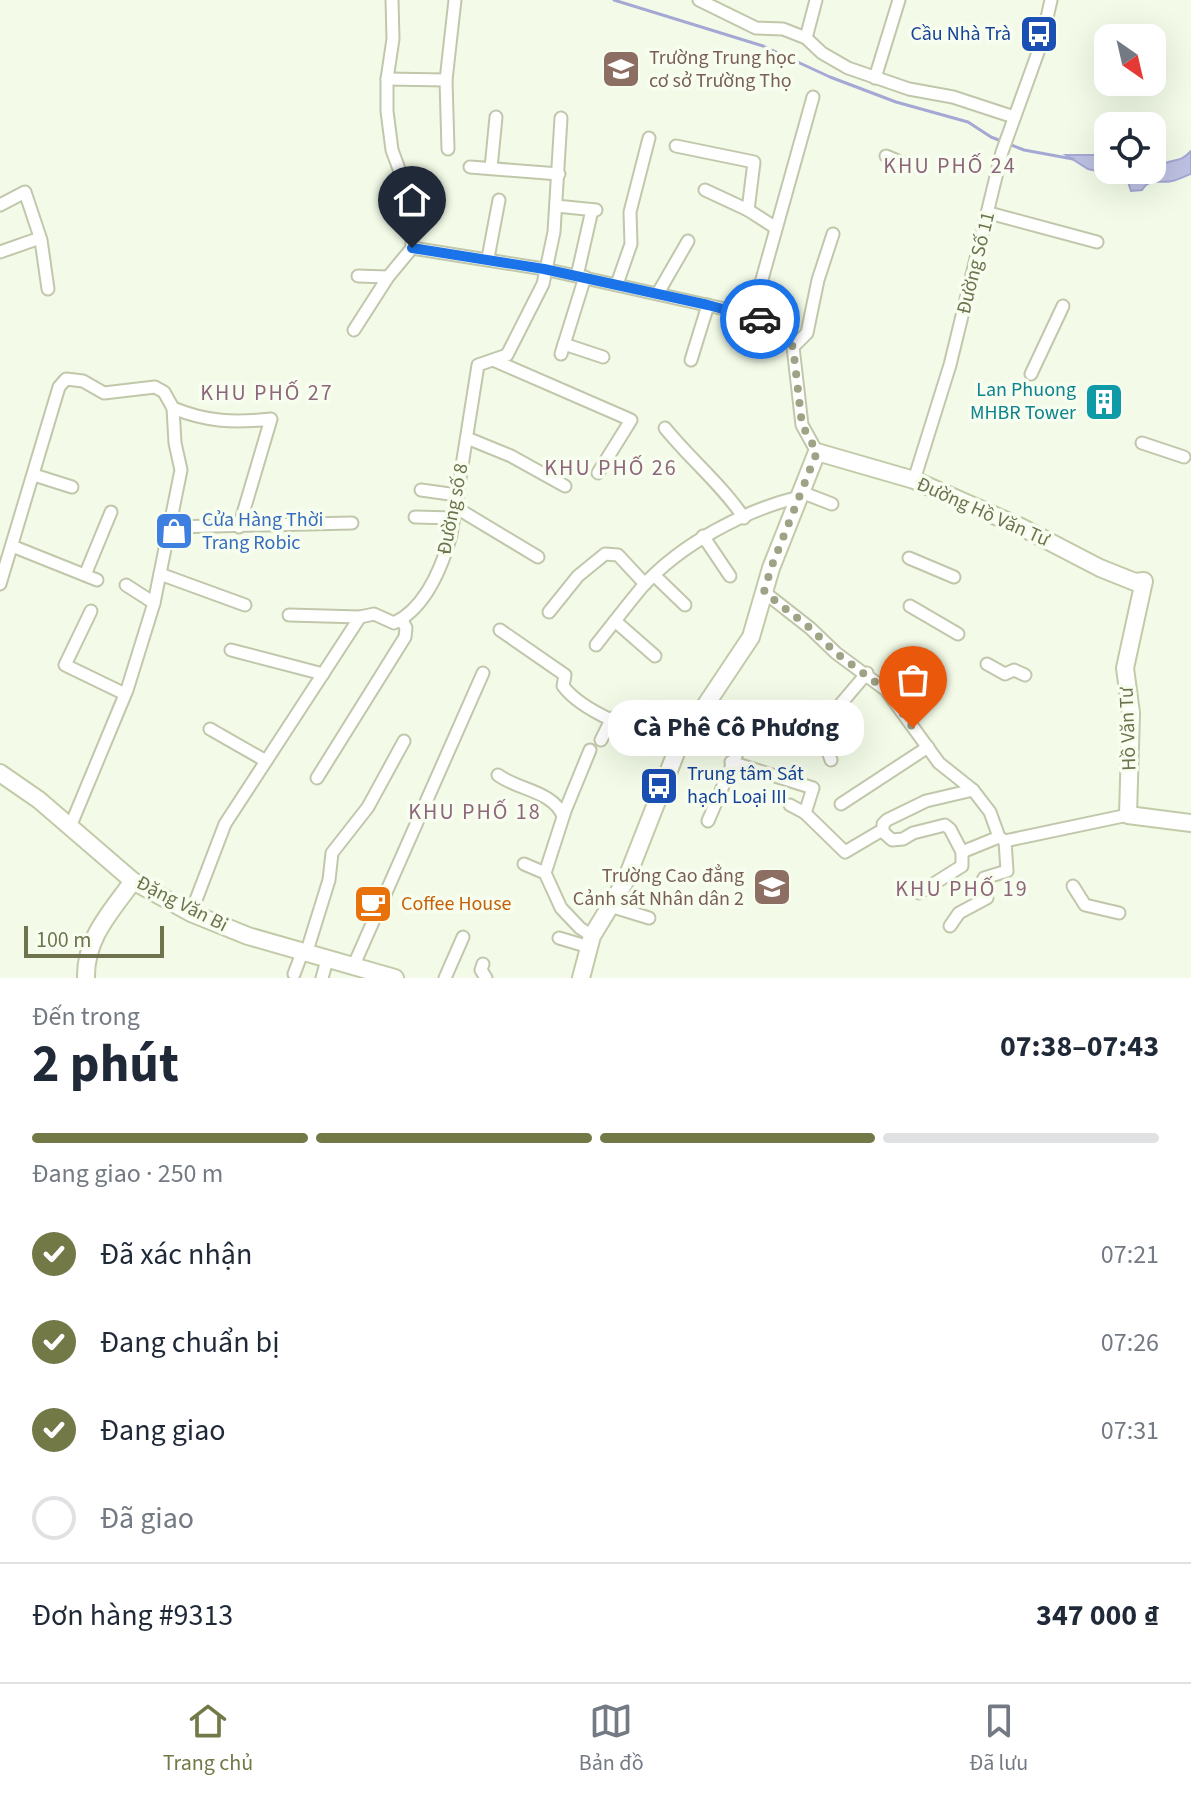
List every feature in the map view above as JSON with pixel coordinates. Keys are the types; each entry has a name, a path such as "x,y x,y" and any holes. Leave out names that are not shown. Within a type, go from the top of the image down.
{"street":[{"path":"354,330 388,277 412,248 412,204 392,150 387,111 387,79 393,39 392,0"},
{"path":"448,149 446,80 455,0"},
{"path":"699,0 756,28 783,29 806,38 822,53 848,68 909,89 953,97 1014,118"},
{"path":"806,38 816,0"},
{"path":"875,78 899,0"},
{"name":"Đường Số 11","path":"914,480 950,365 1002,152 1041,44 1051,0"},
{"path":"387,79 446,80"},
{"path":"752,315 813,97"},
{"path":"491,168 496,117"},
{"name":"Đường số 8","path":"402,620 417,608 444,561 478,365 507,355 543,284 554,232 561,118"},
{"path":"617,284 631,244 630,212 649,138"},
{"path":"676,146 754,162 748,210"},
{"path":"886,156 910,166"},
{"path":"470,167 559,174"},
{"path":"705,190 748,210 776,228"},
{"path":"0,205 25,192 40,238 48,289"},
{"path":"488,258 499,200"},
{"path":"556,206 594,210 563,349 603,357"},
{"path":"989,213 1097,242"},
{"path":"793,347 807,333 818,280 833,234"},
{"path":"0,252 40,238"},
{"path":"658,293 688,241"},
{"path":"412,248 488,258 581,276 752,315 783,332 793,347 802,425 817,452 771,568 751,637 679,745 626,880 591,942 581,978"},
{"path":"358,276 388,277"},
{"path":"691,360 708,305"},
{"path":"1031,374 1063,306"},
{"path":"493,360 631,420 598,473"},
{"path":"0,584 59,387 66,379 83,381 104,393 155,387 164,392 173,408 175,443 181,470 154,603 125,694 70,827"},
{"path":"173,408 198,419 247,422 271,419 239,527"},
{"path":"665,428 718,488 731,498 744,518"},
{"path":"467,438 511,456 565,486"},
{"path":"1142,443 1184,457"},
{"name":"Đường Hồ Văn Tư","path":"817,452 914,480 1023,528 1100,568 1135,582 1144,581"},
{"path":"34,475 72,487"},
{"path":"421,490 538,557"},
{"path":"596,645 650,580 703,536 800,495 832,504"},
{"path":"415,517 455,507"},
{"path":"85,575 111,512"},
{"path":"170,527 352,523"},
{"path":"703,536 730,576"},
{"path":"12,546 97,580"},
{"path":"549,612 578,576 605,554 618,555 685,605"},
{"path":"909,558 954,577"},
{"path":"160,574 245,605"},
{"name":"Hồ Văn Tư","path":"1128,815 1131,713 1125,668 1144,581"},
{"path":"126,585 154,603"},
{"path":"764,592 836,653 886,690 939,763 973,790 990,812 1002,839 1007,871 984,878 982,882 987,898 959,913 950,926"},
{"path":"910,606 958,634"},
{"path":"91,611 65,665 125,694"},
{"path":"289,615 360,617 374,614 394,623 402,620 407,634 317,778"},
{"path":"191,913 225,824 360,617"},
{"path":"615,621 655,656"},
{"path":"500,630 565,675 563,686 573,698 612,718 679,745"},
{"path":"231,650 323,674"},
{"path":"987,664 1005,674 1014,670 1025,675"},
{"path":"353,967 483,673"},
{"path":"831,760 824,740 833,713 867,673"},
{"path":"705,706 750,723 708,821"},
{"path":"601,740 612,718"},
{"path":"210,729 266,761"},
{"path":"294,974 329,880 332,853 373,798 404,741"},
{"path":"841,804 928,747"},
{"path":"590,750 563,816 545,873 561,908 591,942"},
{"path":"731,762 813,788 805,813"},
{"name":"Đặng Văn Bi","path":"0,773 133,881 191,913 248,936 395,978"},
{"path":"498,775 508,783 553,801 563,816"},
{"path":"919,893 962,866 962,852 948,826 921,831 896,841 883,832 883,824 921,803 973,790"},
{"path":"790,805 805,813 845,852 883,832"},
{"path":"962,852 1002,839 1128,815 1191,823"},
{"path":"524,864 545,873"},
{"path":"86,978 85,960 91,942 133,881"},
{"path":"1073,886 1085,905 1119,913"},
{"path":"610,906 649,918"},
{"path":"445,978 463,937"},
{"path":"559,938 591,942"},
{"path":"322,978 327,960"},
{"path":"483,964 481,970 485,971 486,978"}],"water":[{"path":"1191,151 1191,174 1166,181 1166,163"},
{"path":"1066,155 1094,155 1094,170 1088,169"},
{"path":"1129,184 1148,184 1142,190 1131,191"}],"waterway":[{"path":"614,0 763,46 830,77 896,102 968,122 991,137 1024,150 1073,159"}],"way so far":[{"path":"760,319 783,332 793,347 802,425 817,452 764,592 836,653 886,690 913,728"}],"place":[{"name":"Cầu Nhà Trà","path":"1039,34"},
{"name":"Trường Trung học cơ sở Trường Thọ","path":"621,69"},
{"name":"Lan Phuong MHBR Tower","path":"1104,402"},
{"name":"Cửa Hàng Thời Trang Robic","path":"174,531"},
{"name":"Cà Phê Cô Phương","path":"913,728"},
{"name":"Trung tâm Sát hạch Loại III","path":"659,786"},
{"name":"Trường Cao đẳng Cảnh sát Nhân dân 2","path":"772,887"},
{"name":"Coffee House","path":"373,904"}],"district":[{"name":"KHU PHỐ 24","path":"950,166"},
{"name":"KHU PHỐ 27","path":"267,393"},
{"name":"KHU PHỐ 26","path":"611,468"},
{"name":"KHU PHỐ 18","path":"475,812"},
{"name":"KHU PHỐ 19","path":"962,889"}],"route":[{"path":"412,248 544,269 760,319"}]}
